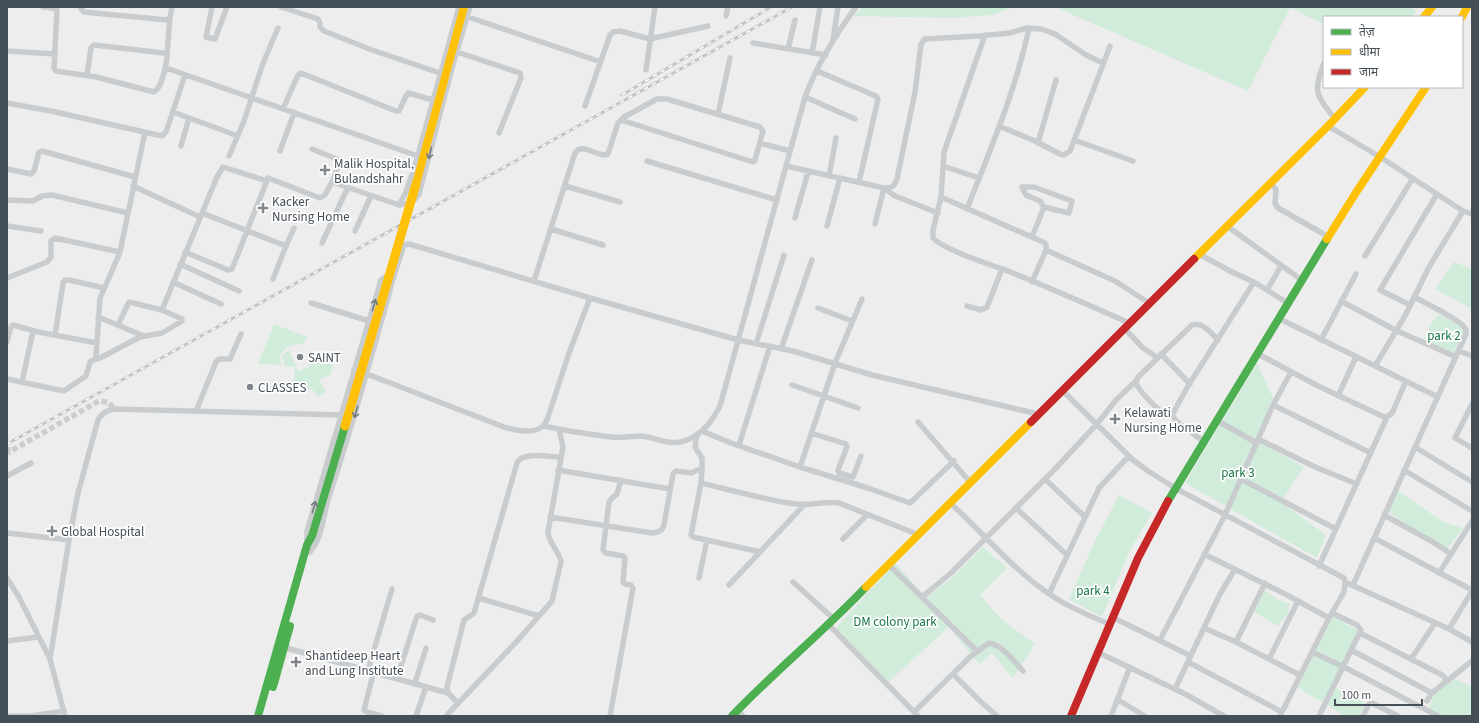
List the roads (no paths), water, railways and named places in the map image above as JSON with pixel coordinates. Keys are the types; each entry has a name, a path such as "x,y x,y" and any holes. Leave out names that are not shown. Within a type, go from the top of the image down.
{"street":[{"path":"43,7 56,9 58,12 54,68 56,71 87,75 154,92 158,89 166,68 172,7"},
{"path":"81,7 84,12 167,20 171,15"},
{"path":"212,7 206,36 216,39 227,7"},
{"path":"281,7 318,19 320,22 320,27 324,31 372,50 440,73"},
{"path":"399,205 406,192 418,156 459,7"},
{"path":"308,549 313,542 312,536 416,184 464,7"},
{"path":"332,182 399,205 408,204 416,200 419,194 470,7"},
{"path":"646,70 655,7"},
{"path":"726,16 728,7"},
{"path":"812,53 820,7"},
{"path":"833,43 838,7"},
{"path":"354,369 504,427 518,431 536,430 544,426 612,437 643,436 670,443 678,443 688,440 700,432 713,420 720,406 805,97 826,55 856,7"},
{"path":"1425,16 1432,7"},
{"path":"1462,16 1467,7"},
{"path":"468,17 601,62"},
{"path":"788,49 795,20"},
{"path":"585,106 610,35 613,32 620,31 650,39 708,26"},
{"path":"229,156 252,99 263,63 278,28"},
{"path":"967,209 999,126 1029,28"},
{"path":"786,166 884,188 892,188 897,179 915,92 920,44 925,39 985,36 1029,28 1041,29 1055,34 1086,55 1103,63"},
{"path":"985,36 944,152 941,197 932,235 935,240 971,257 1032,282 1126,325 1144,348 1159,356 1190,384"},
{"path":"753,43 826,55"},
{"path":"87,75 91,48 94,45 167,54"},
{"path":"999,126 1064,155 1070,152 1110,46"},
{"path":"7,50 55,54"},
{"path":"457,52 520,73 521,78 499,133"},
{"path":"718,114 730,58"},
{"path":"1323,66 1318,80 1317,94 1335,119"},
{"path":"166,68 418,156"},
{"path":"817,71 876,96 878,99 859,182"},
{"path":"283,109 298,75 301,73 396,111 399,111 408,93 433,100"},
{"path":"7,103 51,111 162,136 165,135 185,75"},
{"path":"1038,143 1056,80"},
{"path":"738,714 919,535 1126,325 1328,126 1364,88"},
{"path":"1071,716 1138,558 1175,488 1329,237 1425,88"},
{"path":"805,97 855,119"},
{"path":"534,281 577,150 583,149 603,155 608,154 618,123 621,120 657,100 667,99 760,127 763,131 755,160 751,162 621,120"},
{"path":"173,112 238,136"},
{"path":"280,151 294,113"},
{"path":"181,146 189,118"},
{"path":"1328,126 1380,157 1463,211 1472,214"},
{"path":"97,358 100,298 120,252 145,132"},
{"path":"829,176 836,138"},
{"path":"1074,140 1133,160"},
{"path":"760,143 790,151"},
{"path":"185,252 231,270 268,178 323,198 332,182 339,164 339,160 312,149"},
{"path":"7,169 31,174 34,171 39,152 42,151 135,177"},
{"path":"647,161 777,200"},
{"path":"943,166 979,178"},
{"path":"162,310 185,252 217,177 223,167 267,181"},
{"path":"795,218 808,172"},
{"path":"827,226 840,178"},
{"path":"1365,256 1413,178"},
{"path":"1270,183 1276,190 1275,203 1278,208 1329,237"},
{"path":"134,186 201,215 286,246"},
{"path":"565,186 620,202"},
{"path":"322,243 348,187"},
{"path":"1022,187 1040,189 1072,201 1069,213 1044,207 1040,201 1026,195 1022,187"},
{"path":"884,188 894,196 938,213"},
{"path":"875,224 884,188"},
{"path":"1410,305 1380,290 1437,194"},
{"path":"7,200 33,202 42,196 52,195 128,214"},
{"path":"355,231 371,196"},
{"path":"941,197 1046,244 1046,250 1032,282"},
{"path":"1032,237 1044,207"},
{"path":"1376,366 1429,267 1463,211"},
{"path":"7,226 41,231"},
{"path":"1227,226 1303,281"},
{"path":"273,279 294,228"},
{"path":"551,229 603,245"},
{"path":"7,278 47,262 51,257 51,240 55,238 120,252"},
{"path":"308,549 315,547 318,538 326,506 367,374 392,282 403,248 407,244 738,340 770,346 835,363 872,375 1038,414"},
{"path":"1046,250 1115,281 1149,303"},
{"path":"1198,254 1254,282 1289,304"},
{"path":"756,344 784,255"},
{"path":"781,349 812,260"},
{"path":"180,264 239,291"},
{"path":"1267,290 1281,266"},
{"path":"967,306 981,310 987,307 1002,269"},
{"path":"1321,340 1356,274"},
{"path":"264,716 281,646 308,549 307,531 342,415 354,369 381,280 385,277 391,279 392,282"},
{"path":"55,335 63,283 65,280 104,288"},
{"path":"173,282 221,304"},
{"path":"1172,415 1254,282"},
{"path":"1353,585 1467,330 1465,327 1437,308 1414,297"},
{"path":"544,426 590,298"},
{"path":"800,467 835,363 862,299"},
{"path":"1341,301 1395,330 1456,357"},
{"path":"7,379 64,391 86,376 90,362 97,358 99,359 144,336 162,334 182,319 162,310 129,302 118,325"},
{"path":"311,303 369,321"},
{"path":"818,308 852,321"},
{"path":"98,317 144,336"},
{"path":"1280,319 1438,397"},
{"path":"922,597 950,573 1045,479 1097,424 1116,400 1188,328 1195,324 1202,325 1218,340"},
{"path":"7,342 12,326 97,343"},
{"path":"22,382 33,331"},
{"path":"196,411 216,362 219,358 226,360 230,359 241,334"},
{"path":"738,445 770,346"},
{"path":"1458,351 1472,356"},
{"path":"1258,354 1338,396 1387,417"},
{"path":"1338,396 1356,357"},
{"path":"1160,640 1224,515 1273,405 1291,372"},
{"path":"1137,380 1137,386 1156,407 1165,414 1172,415 1176,421 1203,441"},
{"path":"1319,566 1387,417 1393,411 1406,382"},
{"path":"792,385 858,408"},
{"path":"1062,390 1129,456 1148,471 1175,488 1340,576 1346,582 1449,629 1472,642"},
{"path":"1472,404 1455,438 1472,448"},
{"path":"1273,405 1371,453"},
{"path":"50,659 78,493 98,420 101,415 106,411 114,409 342,415"},
{"path":"1216,420 1315,467 1357,484"},
{"path":"918,422 954,461 970,482"},
{"path":"446,716 518,640 552,601 560,557 548,539 550,517 563,443 559,429"},
{"path":"700,432 910,503 954,461"},
{"path":"700,432 695,447 702,458 701,483 690,533 693,537 760,552"},
{"path":"811,433 846,444 838,470 839,473 853,477 861,456"},
{"path":"1415,447 1472,482"},
{"path":"448,693 447,687 464,620 465,618 473,615 518,459 526,456 561,457"},
{"path":"1049,594 1099,488 1129,456"},
{"path":"7,476 31,463"},
{"path":"558,470 670,489"},
{"path":"550,517 652,532 661,531 664,525 674,472 678,471 692,473 697,470 702,470"},
{"path":"1404,470 1472,511"},
{"path":"1045,479 1085,517"},
{"path":"1241,479 1336,529"},
{"path":"610,716 633,588 631,585 623,582 625,558 603,550 610,500 617,494 621,480"},
{"path":"701,483 790,503 839,503 919,535"},
{"path":"950,503 973,523 1012,565 1049,594 1064,603 1160,640 1281,714 1330,615 1344,592 1346,582"},
{"path":"729,585 806,504"},
{"path":"1016,508 1067,555"},
{"path":"843,539 867,515"},
{"path":"1384,515 1433,542 1451,554"},
{"path":"1439,573 1472,521"},
{"path":"7,533 69,540"},
{"path":"1374,538 1439,573 1472,593 1449,629"},
{"path":"699,578 707,540"},
{"path":"1204,554 1298,601 1357,625 1361,630 1319,716"},
{"path":"888,564 977,651"},
{"path":"1175,689 1204,628 1235,569"},
{"path":"7,578 19,597 50,659 64,713 30,716 7,716"},
{"path":"793,582 916,714 953,674 985,644 992,643 1004,652 1023,671"},
{"path":"1236,642 1265,584"},
{"path":"368,670 392,588"},
{"path":"478,598 539,616"},
{"path":"1268,659 1298,601"},
{"path":"397,678 417,616 420,615 433,620"},
{"path":"1411,659 1435,623"},
{"path":"1204,628 1236,642 1300,675"},
{"path":"1360,633 1442,675 1448,681"},
{"path":"7,641 38,637"},
{"path":"281,646 448,693 458,703"},
{"path":"258,716 281,646"},
{"path":"415,683 426,648"},
{"path":"1351,650 1432,693"},
{"path":"1098,652 1175,689 1224,716"},
{"path":"1312,652 1438,716"},
{"path":"1427,701 1432,693 1472,661"},
{"path":"1111,716 1130,667"},
{"path":"374,671 364,710 382,716"},
{"path":"953,674 980,701 998,716"},
{"path":"416,716 426,687"},
{"path":"1118,700 1145,716"},
{"path":"1363,716 1369,704 1372,703 1387,713 1398,716"}],"tunnel":[{"path":"7,448 9,452 99,401 108,402 114,409"}],"railway":[{"path":"622,95 771,7"},
{"path":"7,444 792,7"}],"place":[{"name":"Malik Hospital, Bulandshahr","path":"325,170"},
{"name":"Kacker Nursing Home","path":"263,208"},
{"name":"SAINT","path":"300,357"},
{"name":"CLASSES","path":"250,387"},
{"name":"Kelawati Nursing Home","path":"1115,419"},
{"name":"Global Hospital","path":"52,531"},
{"name":"Shantideep Heart and Lung Institute","path":"296,662"}],"park label":[{"name":"park 2","path":"1444,335"},
{"name":"park 3","path":"1238,472"},
{"name":"park 4","path":"1093,590"},
{"name":"DM colony park","path":"895,621"}]}
